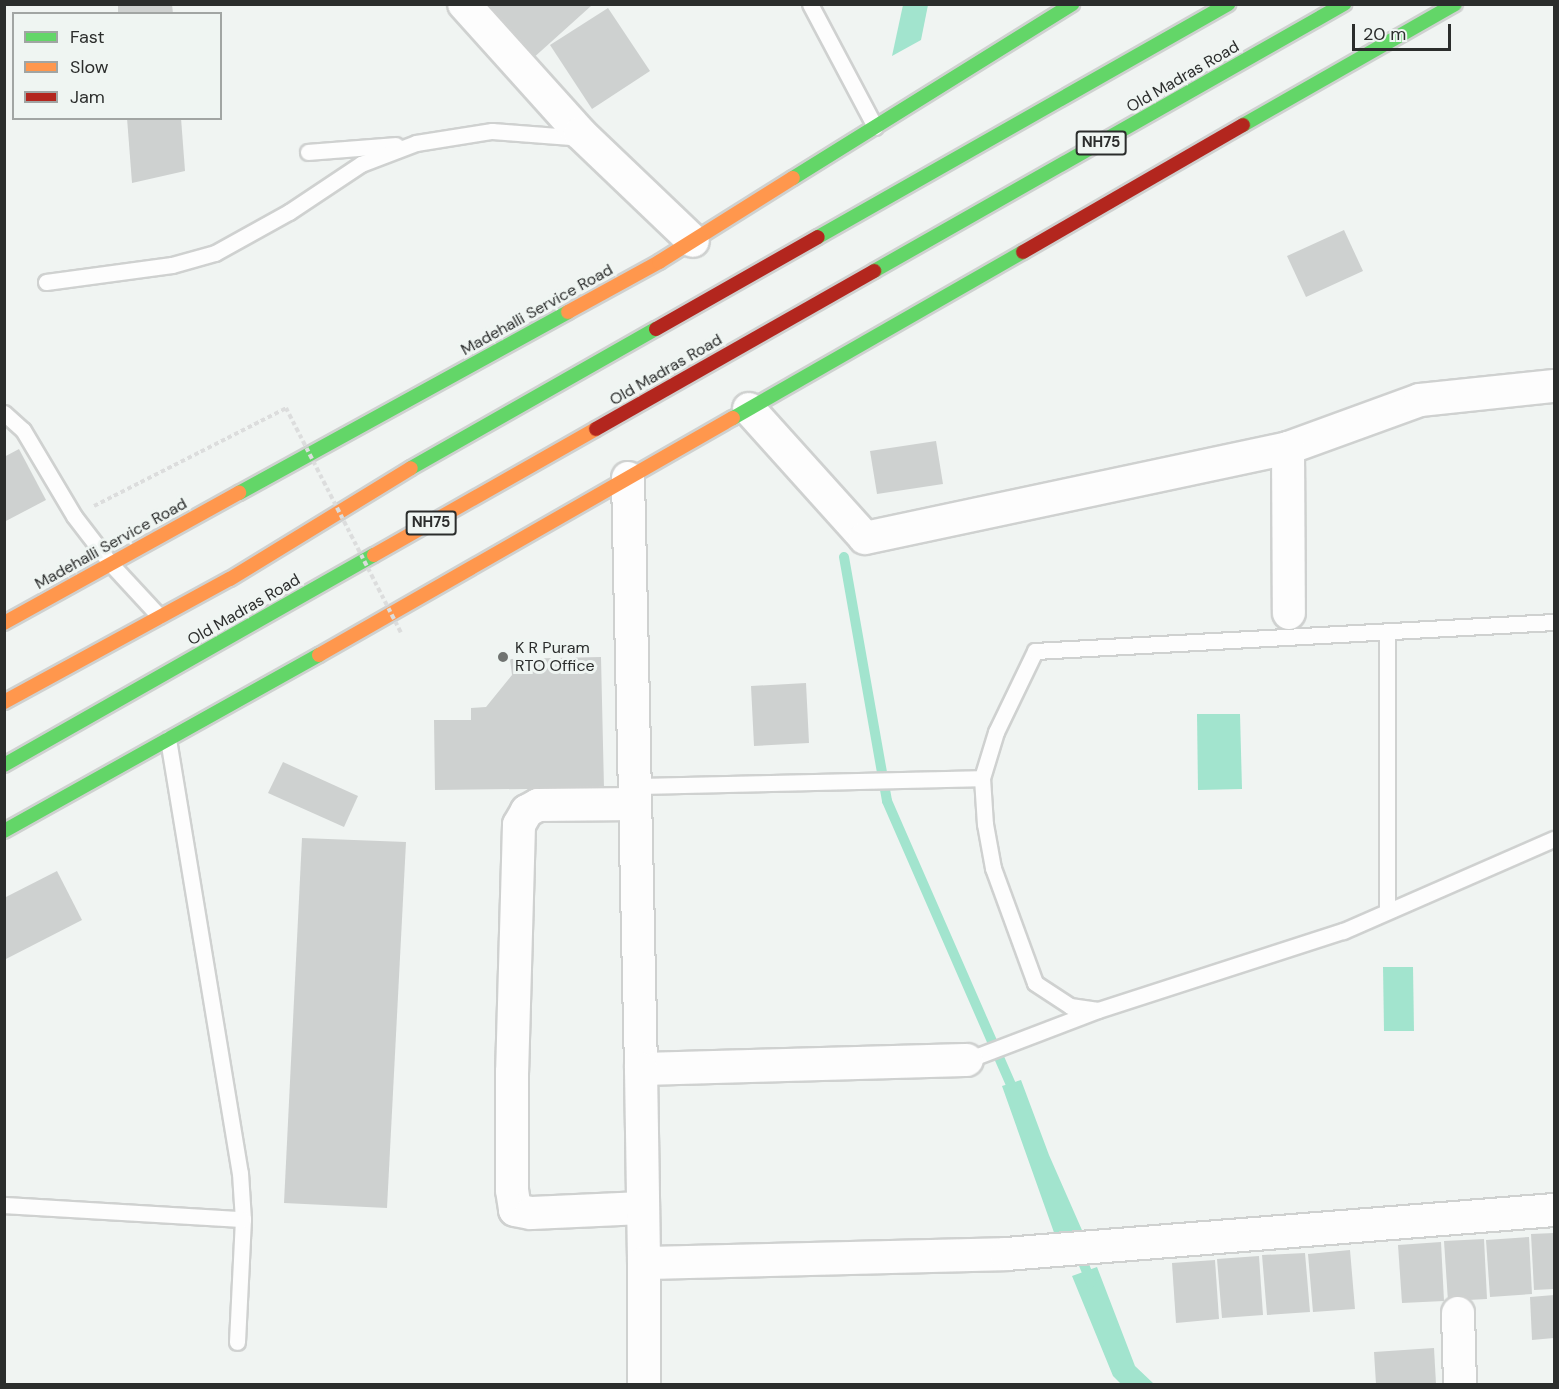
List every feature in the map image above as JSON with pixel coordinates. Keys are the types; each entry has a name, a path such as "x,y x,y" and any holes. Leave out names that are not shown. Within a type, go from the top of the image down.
{"main road":[{"name":"Madehalli Service Road","path":"4,623 659,262 1072,4"},
{"name":"Old Madras Road","path":"4,702 230,579 371,491 1228,4"},
{"name":"Old Madras Road","path":"4,765 1344,4"},
{"path":"4,831 628,478 1455,4"}],"street":[{"path":"464,4 580,133 693,241"},
{"path":"749,409 865,537 1288,448 1420,400 1554,386"},
{"path":"1288,448 1289,613"},
{"path":"628,478 641,1069 644,1384"},
{"path":"635,795 538,805 527,811 519,825 512,1072 512,1190 515,1210 531,1213 643,1208"},
{"path":"641,1069 967,1060"},
{"path":"644,1263 1006,1254 1554,1209"},
{"path":"1458,1313 1460,1384"}],"lane":[{"path":"810,4 875,127"},
{"path":"308,152 411,144 492,131 571,137 580,133"},
{"path":"46,282 172,265 215,253 289,212 361,164 411,144"},
{"path":"4,413 23,430 74,516 110,563 159,616"},
{"path":"1098,1010 1070,1006 1035,983 993,868 985,824 982,778 996,732 1035,651 1554,622"},
{"path":"1387,631 1387,911"},
{"path":"168,739 240,1173 243,1219 237,1342"},
{"path":"635,795 982,778"},
{"path":"967,1060 1098,1010 1343,931 1554,839"},
{"path":"4,1204 243,1219"}],"path":[{"path":"74,516 286,408 401,633"}],"shaded area":[{"path":"903,5 928,5 921,40 892,56"},
{"path":"1197,714 1240,714 1242,789 1198,790"},
{"path":"1383,967 1413,967 1414,1031 1384,1031"},
{"path":"1021,1080 1049,1155 1085,1237 1057,1241 1002,1086"},
{"path":"1097,1267 1135,1366 1154,1384 1121,1384 1113,1376 1072,1276"}],"building":[{"path":"118,4 172,4 173,12 118,12"},
{"path":"481,4 589,4 591,6 531,60"},
{"path":"608,8 650,71 592,109 550,45"},
{"path":"127,120 181,120 185,171 132,183"},
{"path":"1344,230 1363,271 1306,297 1287,256"},
{"path":"936,441 943,484 877,494 870,451"},
{"path":"19,449 46,500 4,522 4,457"},
{"path":"601,657 604,788 435,790 434,720 471,720 471,708 486,707 512,675 510,659"},
{"path":"806,683 809,743 754,746 751,686"},
{"path":"283,762 358,796 344,827 268,793"},
{"path":"302,838 406,842 387,1208 284,1203"},
{"path":"57,871 82,920 4,960 4,898"},
{"path":"1554,1233 1554,1289 1534,1290 1531,1234"},
{"path":"1529,1237 1532,1294 1490,1297 1486,1240"},
{"path":"1484,1239 1487,1299 1448,1301 1444,1241"},
{"path":"1441,1242 1444,1301 1402,1303 1398,1245"},
{"path":"1350,1250 1355,1309 1313,1312 1308,1254"},
{"path":"1305,1253 1310,1312 1267,1315 1262,1255"},
{"path":"1259,1256 1263,1315 1222,1318 1217,1259"},
{"path":"1215,1260 1219,1319 1176,1323 1172,1263"},
{"path":"1554,1295 1554,1338 1532,1340 1530,1297"},
{"path":"1434,1348 1436,1384 1376,1384 1374,1352"}],"waterway":[{"path":"844,557 887,801 1016,1096"},
{"path":"1078,1250 1091,1283"}],"traffic: fast":[{"path":"793,178 1072,4"},
{"path":"818,237 1228,4"},
{"path":"874,271 1344,4"},
{"path":"1243,125 1455,4"},
{"path":"733,418 1023,252"},
{"path":"239,493 568,312"},
{"path":"411,468 656,329"},
{"path":"4,765 374,555"},
{"path":"4,831 319,655"}],"traffic: slow":[{"path":"568,312 659,262 793,178"},
{"path":"319,655 733,418"},
{"path":"374,555 596,429"},
{"path":"4,702 230,579 411,468"},
{"path":"4,623 239,493"}],"traffic: jam":[{"path":"1023,252 1243,125"},
{"path":"656,329 818,237"},
{"path":"596,429 874,271"}],"place":[{"name":"K R Puram RTO Office","path":"503,657"}]}
